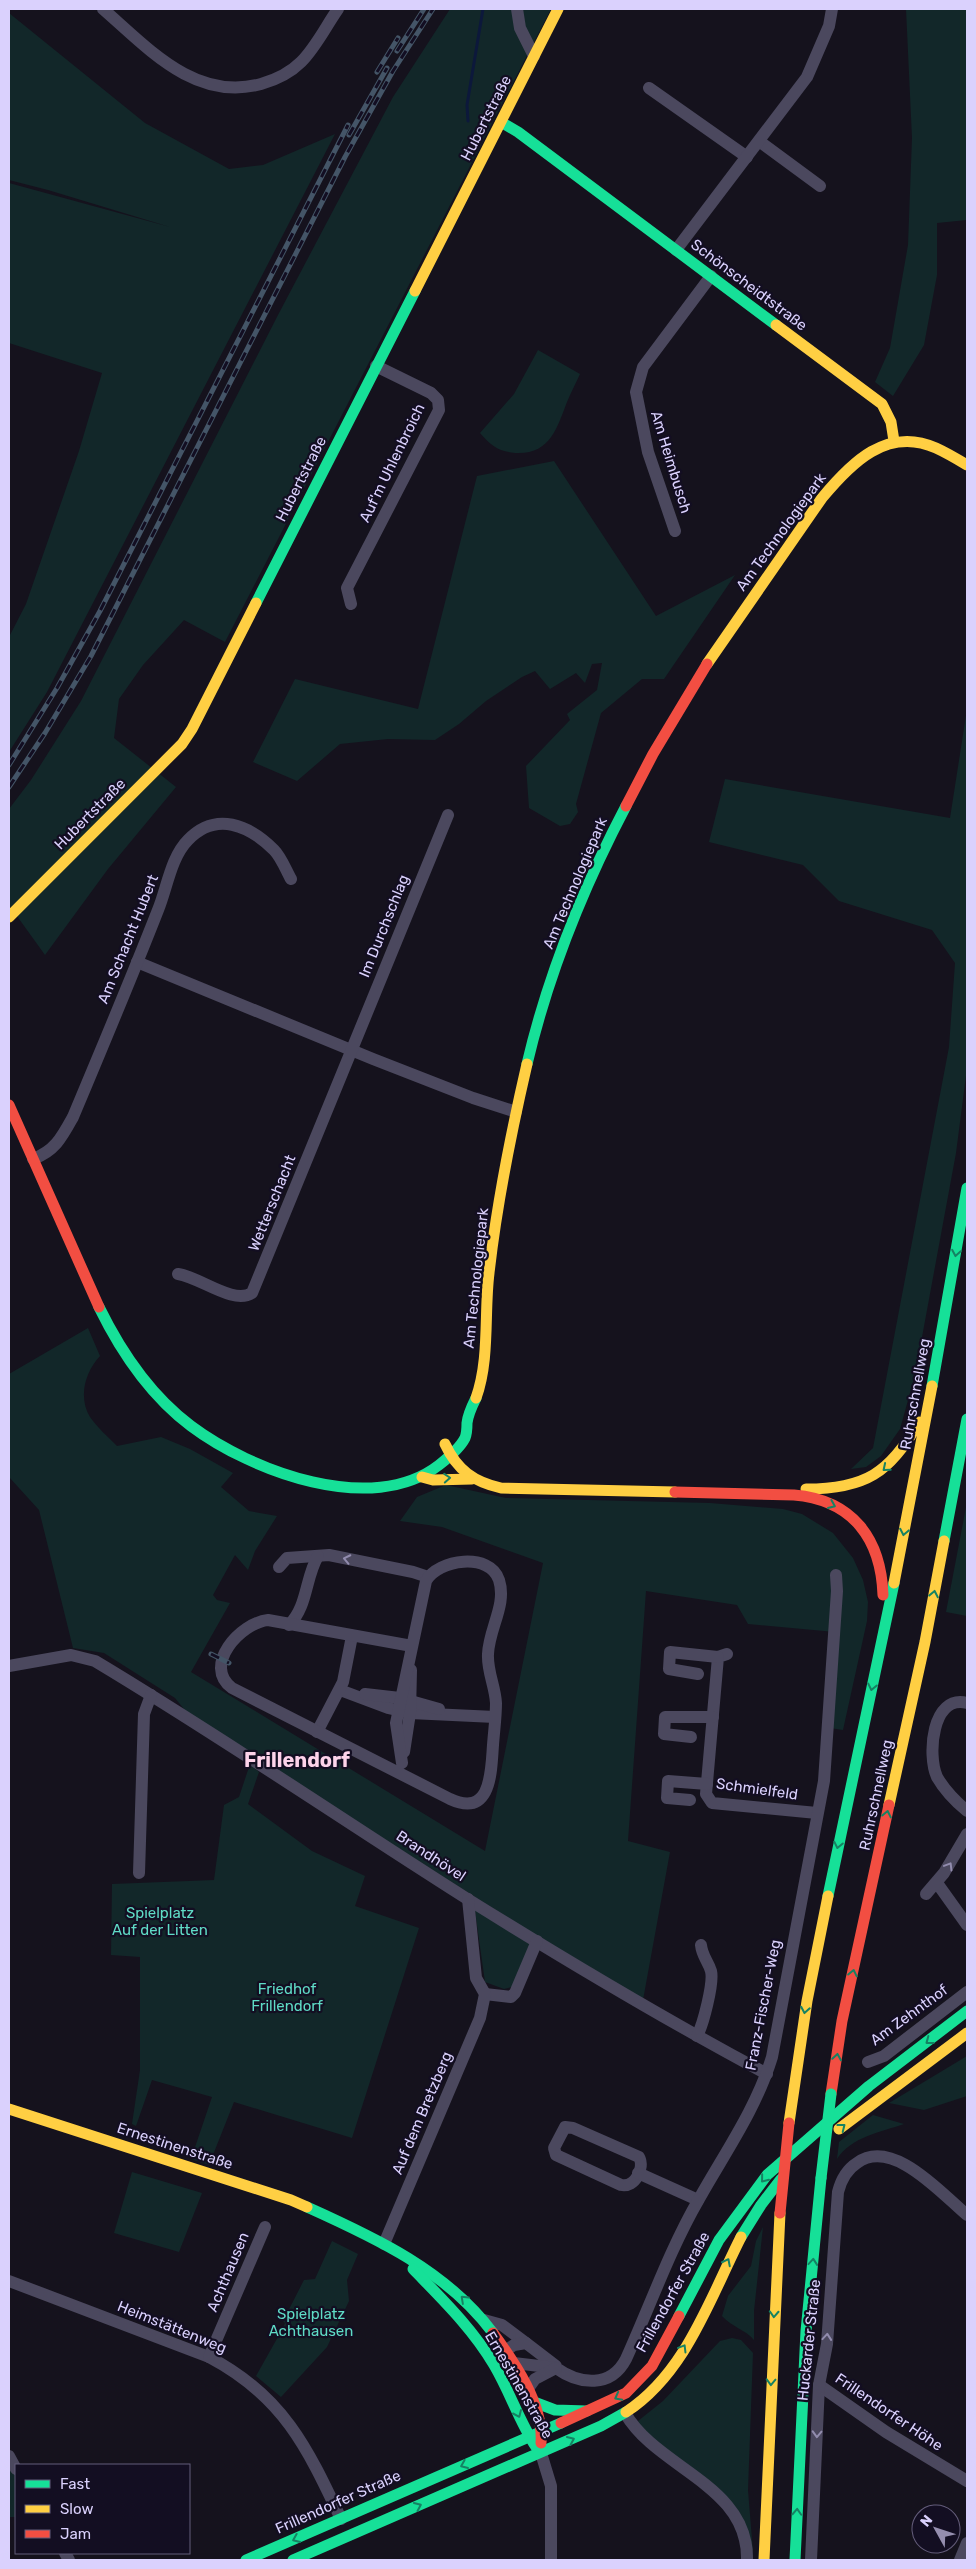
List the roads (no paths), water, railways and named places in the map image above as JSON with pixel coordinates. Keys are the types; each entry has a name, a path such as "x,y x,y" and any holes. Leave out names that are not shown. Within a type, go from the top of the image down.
{"main road":[{"name":"Hubertstraße","path":"9,917 187,737 558,9"},
{"name":"Schönscheidtstraße","path":"501,122 518,132 882,404 891,422 894,440"},
{"path":"894,440 926,444 941,449 967,465"},
{"name":"Am Technologiepark","path":"33,1160 102,1315 128,1358 147,1384 184,1420 204,1435 248,1460 276,1471 348,1486 389,1485 416,1478 462,1451 466,1437 466,1422 480,1380 489,1276 501,1190 516,1112 550,985 573,919 612,830 661,738 739,614 835,483 858,459 877,446 894,440"},
{"path":"9,1105 33,1160"},
{"name":"Ruhrschnellweg","path":"764,2560 780,2213 800,2037 820,1928 883,1639 930,1398 967,1188"},
{"path":"484,1470 494,1476 516,1482 821,1490 852,1486 875,1477 897,1458 910,1438 930,1398"},
{"name":"Ruhrschnellweg","path":"795,2560 806,2331 821,2178 842,2021 922,1652 967,1419"},
{"name":"Am Technologiepark","path":"416,1478 415,1468 445,1444 459,1427 466,1422"},
{"path":"445,1444 450,1457 472,1479"},
{"path":"445,1444 462,1451"},
{"path":"416,1478 433,1480 448,1478 472,1479 492,1487 513,1490 780,1494 817,1498 838,1506 852,1516 874,1544 883,1572 883,1639"},
{"name":"Frillendorfer Straße","path":"246,2560 542,2432 626,2392 648,2371 659,2356 720,2240 767,2175 869,2086 967,2011"},
{"path":"293,2560 541,2453 626,2413 656,2387 673,2365 685,2346 738,2241 774,2186 791,2169 866,2108 966,2034"},
{"name":"Ernestinenstraße","path":"9,2109 276,2195 318,2211 384,2244 430,2271 465,2300 484,2320 513,2362 534,2402 542,2432 541,2453"},
{"name":"Ernestinenstraße","path":"384,2244 455,2311 479,2342 491,2361 529,2437 541,2453"},
{"path":"534,2402 555,2410 588,2411"}],"street":[{"path":"103,9 156,55 182,73 198,81 231,89 249,87 271,81 295,68 309,53 338,9"},
{"path":"517,9 520,28 534,56"},
{"path":"676,250 807,77 829,26 832,9"},
{"path":"649,88 747,157"},
{"path":"759,141 820,186"},
{"name":"Am Heimbusch","path":"675,531 648,452 639,414 637,385 643,367 711,276"},
{"name":"Auf'm Uhlenbroich","path":"351,604 347,588 439,410 438,400 430,393 376,366"},
{"name":"Im Durchschlag","path":"351,1050 448,815"},
{"name":"Am Schacht Hubert","path":"33,1160 50,1152 60,1141 73,1116 137,962 179,852 187,841 204,829 225,824 239,825 251,831 275,851 291,879"},
{"path":"137,962 351,1050 473,1098 516,1112"},
{"name":"Wetterschacht","path":"178,1274 236,1297 247,1296 252,1293 351,1050"},
{"path":"279,1567 287,1558 328,1555 413,1572 428,1577"},
{"path":"289,1625 305,1600 308,1576 318,1556"},
{"path":"296,1558 308,1576"},
{"path":"401,1769 396,1723 405,1706 417,1612 428,1577 439,1569 471,1561 484,1563 494,1569 498,1575 501,1589 501,1604 491,1632 488,1657 495,1695 490,1781 484,1794 475,1802 456,1802 401,1769 317,1732 232,1688 226,1684 220,1673 220,1664 242,1630 260,1621 313,1627 411,1652"},
{"name":"Franz-Fischer-Weg","path":"484,2320 502,2325 556,2366 556,2368 573,2379 588,2382 606,2379 622,2368 698,2200 740,2131 760,2092 772,2057 824,1781 837,1591 836,1575"},
{"path":"317,1732 340,1690 352,1636"},
{"name":"Schmielfeld","path":"698,1674 670,1669 670,1652 723,1656 713,1717 707,1784 708,1799 712,1803 817,1813"},
{"name":"Brandhövel","path":"9,1666 71,1655 83,1657 151,1695 536,1941 697,2036 767,2074"},
{"path":"340,1690 405,1706 495,1717"},
{"path":"139,1873 144,1714 151,1695"},
{"path":"967,1703 960,1701 946,1707 938,1718 932,1756 937,1775 949,1795 967,1811"},
{"path":"691,1737 664,1734 666,1717 694,1719 713,1717"},
{"name":"Schmielfeld","path":"690,1800 667,1798 668,1781 707,1784"},
{"path":"926,1894 937,1884 967,1834"},
{"path":"937,1884 967,1925"},
{"path":"468,1899 476,1978 485,1994 511,1996 515,1993 536,1941"},
{"path":"697,2036 703,2024 712,1975 702,1954 701,1945"},
{"name":"Am Zehnthof","path":"868,2062 884,2056 967,1992"},
{"name":"Auf dem Bretzberg","path":"384,2244 480,2018 485,1994"},
{"path":"572,2128 639,2157 641,2161 638,2173 630,2185 621,2185 560,2158 554,2152 554,2148 562,2130 572,2128"},
{"name":"Huckarder Straße","path":"811,2560 819,2385 827,2344 840,2184 846,2172 863,2159 888,2156 906,2165 967,2214"},
{"path":"638,2173 698,2200"},
{"name":"Achthausen","path":"209,2357 265,2227"},
{"name":"Heimstättenweg","path":"9,2281 209,2357 232,2369 266,2396 293,2428 307,2448 340,2519"},
{"path":"491,2361 514,2345 526,2343"},
{"name":"Franz-Fischer-Weg","path":"491,2361 556,2368"},
{"path":"528,2390 535,2379 556,2368"},
{"name":"Frillendorfer Höhe","path":"819,2385 886,2432 967,2481"},
{"path":"626,2413 639,2434 725,2502 743,2534 747,2560"},
{"path":"541,2453 551,2486 551,2560"},
{"path":"9,2456 15,2467"},
{"path":"960,2560 967,2543"}],"waterway":[{"path":"468,121 467,105 483,9"}],"railway":[{"path":"397,51 424,9"},
{"path":"9,787 45,733 91,656 345,157 393,71 433,9"},
{"path":"377,72 398,38"},
{"path":"349,135 387,68"},
{"path":"9,765 57,688 100,611 348,125"},
{"path":"211,1654 229,1663"}],"district":[{"name":"Frillendorf","path":"297,1760"}],"park label":[{"name":"Spielplatz Auf der Litten","path":"160,1922"},
{"name":"Friedhof Frillendorf","path":"287,1998"},
{"name":"Spielplatz Achthausen","path":"311,2322"}]}
